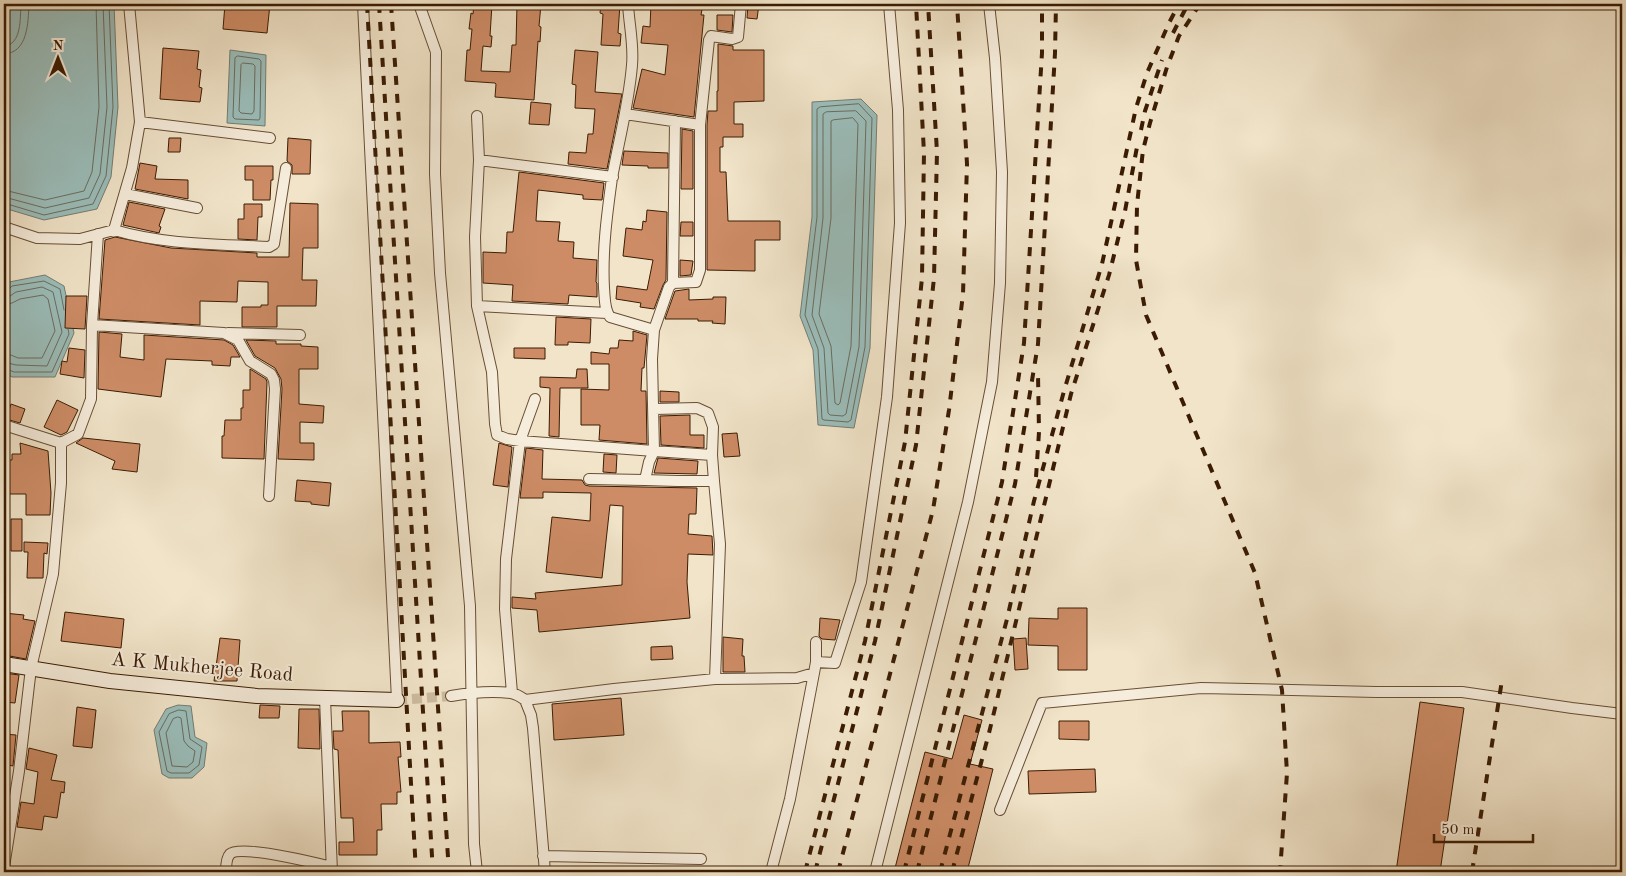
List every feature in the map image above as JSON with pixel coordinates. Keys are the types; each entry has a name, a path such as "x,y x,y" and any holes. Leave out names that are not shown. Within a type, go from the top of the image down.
{"street":[{"path":"114,230 132,168 140,122 129,4"},
{"path":"363,4 397,700"},
{"path":"420,4 436,52 435,174 439,253 470,606 474,844 477,872"},
{"path":"628,4 632,63 625,114 612,177 606,226 604,263 607,313 610,317 654,330"},
{"path":"673,283 696,282 700,270 700,125 709,40 711,36 732,39 738,37 741,4"},
{"path":"816,662 834,663 861,582 887,397 900,223 898,110 889,4"},
{"path":"874,872 968,502 992,382 1000,283 1002,172 996,58 990,4"},
{"path":"625,114 700,125"},
{"path":"477,116 479,160 475,237 477,306 492,372 494,424 497,435 520,441 712,455"},
{"path":"645,480 649,462 654,452 652,359 654,330 669,287 673,283 675,121"},
{"path":"140,122 270,138"},
{"path":"479,160 612,177"},
{"path":"4,227 37,238 80,239 114,230 138,237 192,244 269,247 274,244 286,168"},
{"path":"125,194 197,208"},
{"path":"4,424 61,443 78,434 92,399 92,325 98,234"},
{"path":"477,306 607,313"},
{"path":"92,325 224,333 300,335"},
{"path":"224,333 238,340 250,361 271,374 274,380 269,496"},
{"path":"512,693 505,610 505,583 520,441 535,399"},
{"path":"654,409 697,408 708,413 713,427 712,455 720,544 715,679"},
{"path":"4,867 6,841 19,771 31,668 53,574 61,483 61,443"},
{"path":"589,479 678,482 714,481"},
{"path":"771,872 790,799 816,662 816,642"},
{"name":"A K Mukherjee Road","path":"4,664 110,681 257,696 397,700"},
{"path":"525,700 715,679 797,678 814,673"},
{"path":"1000,810 1042,703 1201,688 1462,692 1622,714"},
{"path":"451,696 512,693 525,700 529,707 533,728 545,872"},
{"path":"226,872 228,856 237,851 259,852 332,869 325,698"},
{"path":"543,856 701,859"}],"water":[{"path":"10,4 114,4 118,107 111,177 97,209 44,220 4,208 4,54"},
{"path":"230,50 266,55 265,126 227,123"},
{"path":"861,99 877,115 870,348 854,428 818,425 813,350 800,316 812,217 812,102"},
{"path":"45,275 64,286 74,333 55,377 12,377 4,372 4,289 9,282"},
{"path":"178,705 191,706 195,737 207,743 204,767 192,778 169,778 162,774 154,730 166,709"}],"building":[{"path":"225,4 270,4 267,33 223,29"},
{"path":"474,4 492,4 491,47 483,46 481,71 510,72 512,45 516,45 517,4 541,4 540,42 538,41 534,100 495,97 495,83 465,81 467,50 470,50 472,29 469,29"},
{"path":"601,4 620,4 618,33 621,34 620,46 601,45 603,14 600,13"},
{"path":"651,4 703,4 701,15 704,15 694,117 633,108 642,69 665,75 668,45 641,43 643,26 650,27"},
{"path":"748,4 759,4 757,19 747,18"},
{"path":"717,15 733,15 732,32 717,30"},
{"path":"718,44 733,46 733,50 764,50 764,101 734,102 734,124 743,124 743,137 723,137 723,147 720,147 720,172 726,172 728,221 780,221 780,240 755,240 755,271 707,270 707,125 708,111 717,111"},
{"path":"163,48 199,51 197,69 201,70 199,87 202,88 200,102 160,99"},
{"path":"575,50 598,52 595,92 622,94 607,169 568,164 569,152 586,153 588,134 593,134 595,109 575,108 576,85 572,84"},
{"path":"531,102 551,104 549,125 529,124"},
{"path":"682,129 693,131 693,189 681,189"},
{"path":"169,138 181,138 180,152 168,152"},
{"path":"288,138 311,140 310,174 292,174 292,165 287,161"},
{"path":"624,151 668,153 668,168 622,165"},
{"path":"140,163 157,166 155,179 188,180 188,199 135,189"},
{"path":"245,166 273,166 270,200 253,200 253,180 245,180"},
{"path":"519,172 604,183 602,200 583,199 583,195 538,190 536,221 560,222 558,241 574,242 573,258 597,260 597,297 569,295 568,304 512,301 513,285 483,283 483,252 506,253 507,232 513,232"},
{"path":"129,202 165,209 159,226 161,227 159,233 123,225"},
{"path":"290,203 318,204 318,248 303,248 302,280 317,280 316,306 277,306 277,327 242,327 242,307 268,305 268,282 238,281 237,302 200,301 200,325 99,319 105,240 115,237 171,248 257,253 257,257 289,257"},
{"path":"244,204 262,204 262,217 258,217 257,240 238,239 238,219 244,219"},
{"path":"647,210 667,212 666,280 654,309 640,307 641,303 616,299 617,286 647,290 653,260 623,256 626,228 642,230 643,221 646,222"},
{"path":"681,222 693,222 693,236 680,236"},
{"path":"680,260 693,261 691,275 680,276"},
{"path":"689,289 689,300 726,297 725,324 712,323 713,321 698,321 698,319 665,319 675,291"},
{"path":"66,296 87,296 85,329 65,328"},
{"path":"556,317 591,319 590,343 568,342 568,345 555,345"},
{"path":"633,331 647,335 641,391 646,391 647,444 599,440 600,425 581,425 581,389 609,390 609,364 591,364 591,352 609,354 610,348 618,348 619,340 633,341"},
{"path":"99,332 122,334 120,357 144,360 144,335 224,340 233,345 240,357 231,357 230,366 212,365 212,361 166,359 161,397 98,389"},
{"path":"246,340 276,341 276,344 301,344 301,346 318,347 318,369 299,369 299,404 324,406 323,423 300,422 300,443 314,443 314,460 278,459 281,379 275,368 255,356"},
{"path":"69,348 85,350 84,378 60,374 62,361 67,362"},
{"path":"514,348 545,348 545,359 514,358"},
{"path":"250,369 266,379 267,382 264,459 222,458 222,436 224,436 225,420 241,420 243,390 250,390"},
{"path":"577,369 587,369 588,388 560,388 559,437 549,436 550,388 540,387 540,377 576,378"},
{"path":"660,391 679,392 679,402 660,402"},
{"path":"57,400 78,410 67,432 61,435 44,427"},
{"path":"11,404 25,409 20,423 6,419"},
{"path":"690,415 690,435 704,435 704,448 661,445 660,416"},
{"path":"737,433 740,456 724,457 722,434"},
{"path":"83,438 140,444 137,472 112,469 115,461 76,443"},
{"path":"20,443 48,451 51,493 50,515 26,515 26,494 4,494 6,460 12,460 12,454 21,454"},
{"path":"499,443 512,447 508,487 493,485"},
{"path":"526,448 543,450 542,479 582,480 585,485 589,486 697,488 696,514 689,514 688,534 712,536 713,555 688,554 687,582 690,618 539,632 537,610 512,608 512,597 536,599 535,593 622,585 623,506 610,505 602,578 546,572 552,517 590,521 591,493 543,492 543,498 520,498"},
{"path":"604,454 617,455 616,473 603,472"},
{"path":"658,458 698,461 697,474 654,473"},
{"path":"297,480 331,483 329,506 295,501"},
{"path":"11,519 22,519 22,551 11,551"},
{"path":"24,542 48,543 47,554 44,553 43,578 27,578 28,552 24,552"},
{"path":"1058,608 1087,608 1087,670 1058,670 1058,646 1028,645 1029,618 1058,619"},
{"path":"65,612 124,619 121,648 61,641"},
{"path":"4,613 24,615 23,619 35,621 26,659 4,655"},
{"path":"820,618 840,620 835,640 822,639 819,636"},
{"path":"723,637 743,639 742,656 744,656 745,672 723,672"},
{"path":"220,638 240,640 237,681 214,681"},
{"path":"1026,638 1028,669 1015,670 1013,639"},
{"path":"672,646 673,659 651,660 651,647"},
{"path":"4,673 19,675 15,703 4,702"},
{"path":"621,698 624,735 554,740 552,704"},
{"path":"1420,702 1464,708 1440,872 1396,872"},
{"path":"260,705 280,706 279,718 259,718"},
{"path":"77,707 96,710 92,748 73,746"},
{"path":"299,709 319,709 320,749 298,748"},
{"path":"342,711 369,711 369,743 400,742 401,757 398,757 401,792 397,792 397,804 381,804 382,830 377,830 377,855 339,855 339,842 354,842 353,818 341,818 338,750 334,749 333,731 343,731"},
{"path":"964,715 982,720 970,764 993,769 967,872 894,872 925,752 952,759"},
{"path":"1059,721 1089,721 1089,740 1059,739"},
{"path":"4,734 16,735 13,766 4,764"},
{"path":"29,748 57,755 51,780 65,782 64,793 61,792 57,818 44,816 42,830 17,827 21,802 34,804 38,772 26,769"},
{"path":"1095,769 1096,792 1029,794 1028,771"}],"tunnel":[{"path":"397,700 451,696"}],"railway":[{"path":"367,4 416,872"},
{"path":"379,4 433,872"},
{"path":"391,4 449,872"},
{"path":"805,872 865,641 905,442 922,278 924,153 916,4"},
{"path":"815,872 875,641 916,445 934,278 937,152 928,4"},
{"path":"838,872 933,510 949,410 963,294 967,164 957,4"},
{"path":"904,872 1002,482 1024,343 1042,53 1042,4"},
{"path":"917,872 1015,484 1038,344 1055,53 1056,4"},
{"path":"940,872 1007,619 1034,501 1064,391 1102,264 1136,108 1147,73 1179,4"},
{"path":"1173,33 1188,4"},
{"path":"1200,4 1179,36 1167,67 1143,150 1137,205 1136,260 1146,315 1255,573 1282,690 1287,773 1280,872"},
{"path":"1141,130 1145,111 1162,60"},
{"path":"952,872 989,733 1071,394 1109,275 1125,211 1137,147"},
{"path":"1036,477 1039,432 1038,374"},
{"path":"1472,872 1502,680"}]}
